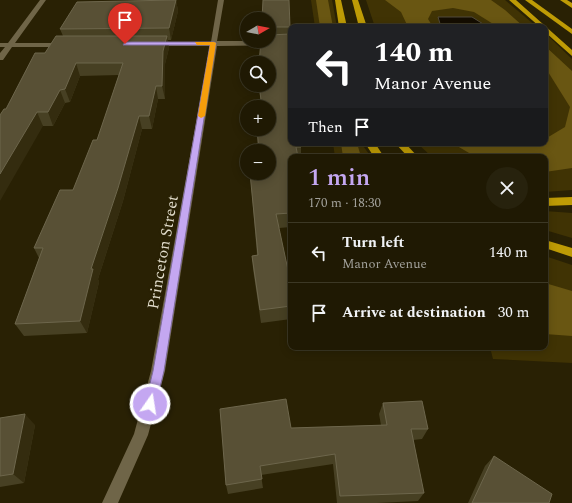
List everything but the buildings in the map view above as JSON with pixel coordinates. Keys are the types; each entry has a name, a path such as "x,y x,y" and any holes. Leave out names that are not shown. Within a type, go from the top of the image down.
{"highway":[{"path":"338,0 343,24"},
{"path":"355,0 362,24"},
{"path":"512,0 539,24"},
{"path":"528,0 572,32"},
{"path":"563,0 572,6"},
{"path":"548,32 572,54"},
{"path":"403,146 410,154"},
{"path":"548,202 572,201"},
{"path":"548,245 572,253"}],"street":[{"path":"0,58 43,0"},
{"name":"Princeton Street","path":"110,503 141,435 157,378 221,0"},
{"path":"143,44 288,43"},
{"path":"0,45 72,45"}],"shaded area":[{"path":"311,0 332,0 336,24 315,24"},
{"path":"316,0 328,0 332,24 320,24"},
{"path":"366,0 505,0 533,24 374,24"},
{"path":"385,0 491,0 521,24 493,24 474,12 453,8 432,11 428,19 431,24 407,24 401,12"},
{"path":"438,17 472,17 483,24 440,24"},
{"path":"548,36 572,59 572,190 548,192 548,154 429,154 420,146 548,146"},
{"path":"548,49 572,71 572,168 548,172 548,154 471,154 457,146 548,146 548,137 565,127 570,107 548,72"},
{"path":"333,146 363,146 369,154 335,154"},
{"path":"341,146 358,146 360,154 343,154"},
{"path":"548,211 572,213 572,238 548,231"},
{"path":"548,257 572,265 572,363 493,359 491,350 548,350"},
{"path":"548,284 572,291 572,336 548,334"}],"slow traffic":[{"path":"197,43 214,43 201,116"}],"route":[{"path":"125,44 214,43 158,371 150,404"}]}
